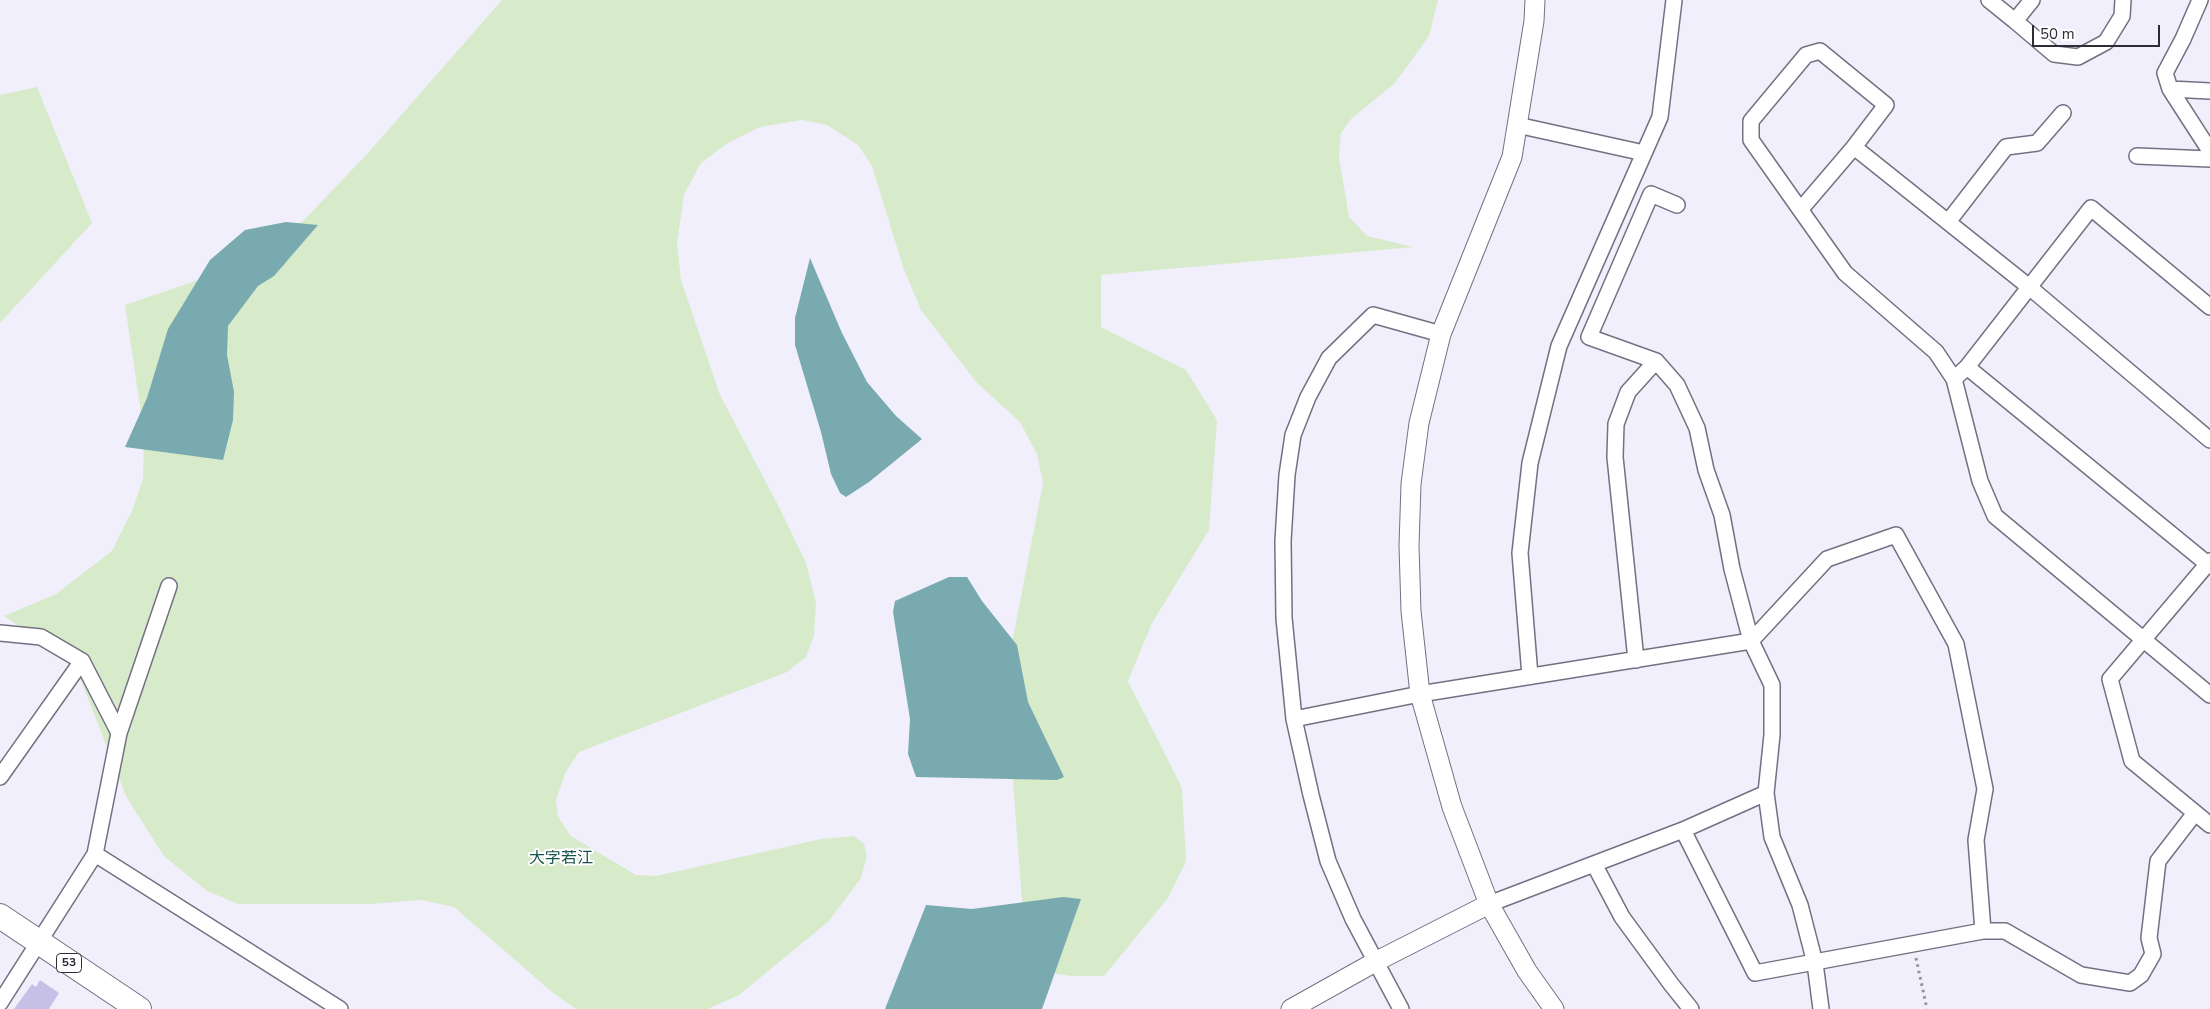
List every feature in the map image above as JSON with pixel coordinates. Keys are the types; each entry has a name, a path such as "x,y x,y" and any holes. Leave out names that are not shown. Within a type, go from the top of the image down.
{"main road":[{"name":"53","path":"0,916 139,1009"}],"street":[{"path":"1535,0 1534,21 1512,157 1441,334 1419,423 1411,484 1411,611 1420,694 1452,807 1488,904 1527,971 1554,1009"},
{"path":"1530,676 1520,553 1530,463 1559,346 1660,117 1674,0"},
{"path":"1989,0 2054,54 2078,57 2106,42 2122,16 2123,0"},
{"path":"2015,21 2032,0"},
{"path":"2200,0 2183,40 2165,73 2170,89 2210,151"},
{"path":"1801,209 1854,147 1886,105 1820,51 1806,55 1751,121 1751,140 1844,273 1936,352 1954,380 1980,481 1995,516 2210,694"},
{"path":"2170,89 2210,91"},
{"path":"1948,222 2006,146 2037,143 2063,113"},
{"path":"1517,125 1644,153"},
{"path":"1854,147 2028,286 2210,440"},
{"path":"2137,156 2210,159"},
{"path":"1677,205 1651,194 1589,337 1656,361 1677,385 1697,428 1706,470 1722,515 1732,569 1751,641 1772,685 1772,735 1766,793 1772,837 1800,905 1815,963 1821,1009"},
{"path":"1954,380 1967,367 2028,286 2091,208 2210,307"},
{"path":"1401,1009 1353,920 1328,861 1311,795 1294,718 1284,618 1282,541 1293,435 1305,404 1329,358 1373,315 1441,334"},
{"path":"1636,660 1615,457 1616,424 1628,392 1656,361"},
{"path":"1967,367 2209,564 2110,679 2122,730 2132,761 2210,825"},
{"path":"1294,718 1420,694 1751,641 1826,560 1896,535 1956,644 1985,789 1976,840 1983,931"},
{"path":"0,1003 95,854 119,734 169,586"},
{"path":"0,633 41,637 82,661 119,734"},
{"path":"0,777 82,661"},
{"path":"1290,1009 1375,962 1488,904 1683,830 1766,793"},
{"path":"1683,830 1755,973 1983,931 2005,931 2082,975 2130,983 2141,975 2153,954 2149,938 2158,860 2195,812"},
{"path":"95,854 340,1009"},
{"path":"1594,864 1622,917 1691,1009"}],"path":[{"path":"1913,945 1927,1009"}],"green space":[{"path":"502,0 1438,0 1429,36 1395,83 1351,119 1341,133 1339,157 1349,217 1367,236 1414,247 1101,275 1101,327 1186,370 1217,420 1209,530 1152,623 1128,681 1182,788 1186,861 1168,898 1104,976 1072,976 1042,972 1024,928 1006,688 1012,643 1043,483 1037,454 1020,422 977,383 921,310 903,267 872,166 858,145 827,125 802,120 760,127 728,143 701,163 684,195 677,243 681,280 720,395 806,563 816,602 814,636 806,657 787,672 579,752 566,771 556,800 558,817 571,836 636,875 656,876 821,839 854,836 864,844 867,856 861,878 829,921 739,995 708,1009 576,1009 553,993 454,907 421,900 370,904 238,904 207,891 164,856 127,798 78,673 47,645 4,616 56,594 112,551 132,511 143,479 144,433 125,305 213,275 258,253 304,220 368,153"},
{"path":"37,87 92,223 0,323 0,95"}],"water":[{"path":"286,222 318,225 274,276 258,286 228,326 227,355 234,392 233,420 223,460 125,447 147,398 168,329 210,260 245,230"},
{"path":"810,258 842,333 867,382 896,416 922,439 869,482 846,497 840,493 831,474 821,432 795,345 795,318"},
{"path":"949,577 967,577 982,601 1017,645 1028,702 1064,777 1057,780 916,777 908,754 910,719 893,612 895,601"},
{"path":"1063,897 1081,899 1042,1009 885,1009 926,905 972,909"}],"building":[{"path":"40,980 59,993 49,1009 14,1009 32,984 36,987"}],"district":[{"name":"大字若江","path":"561,859"}]}
